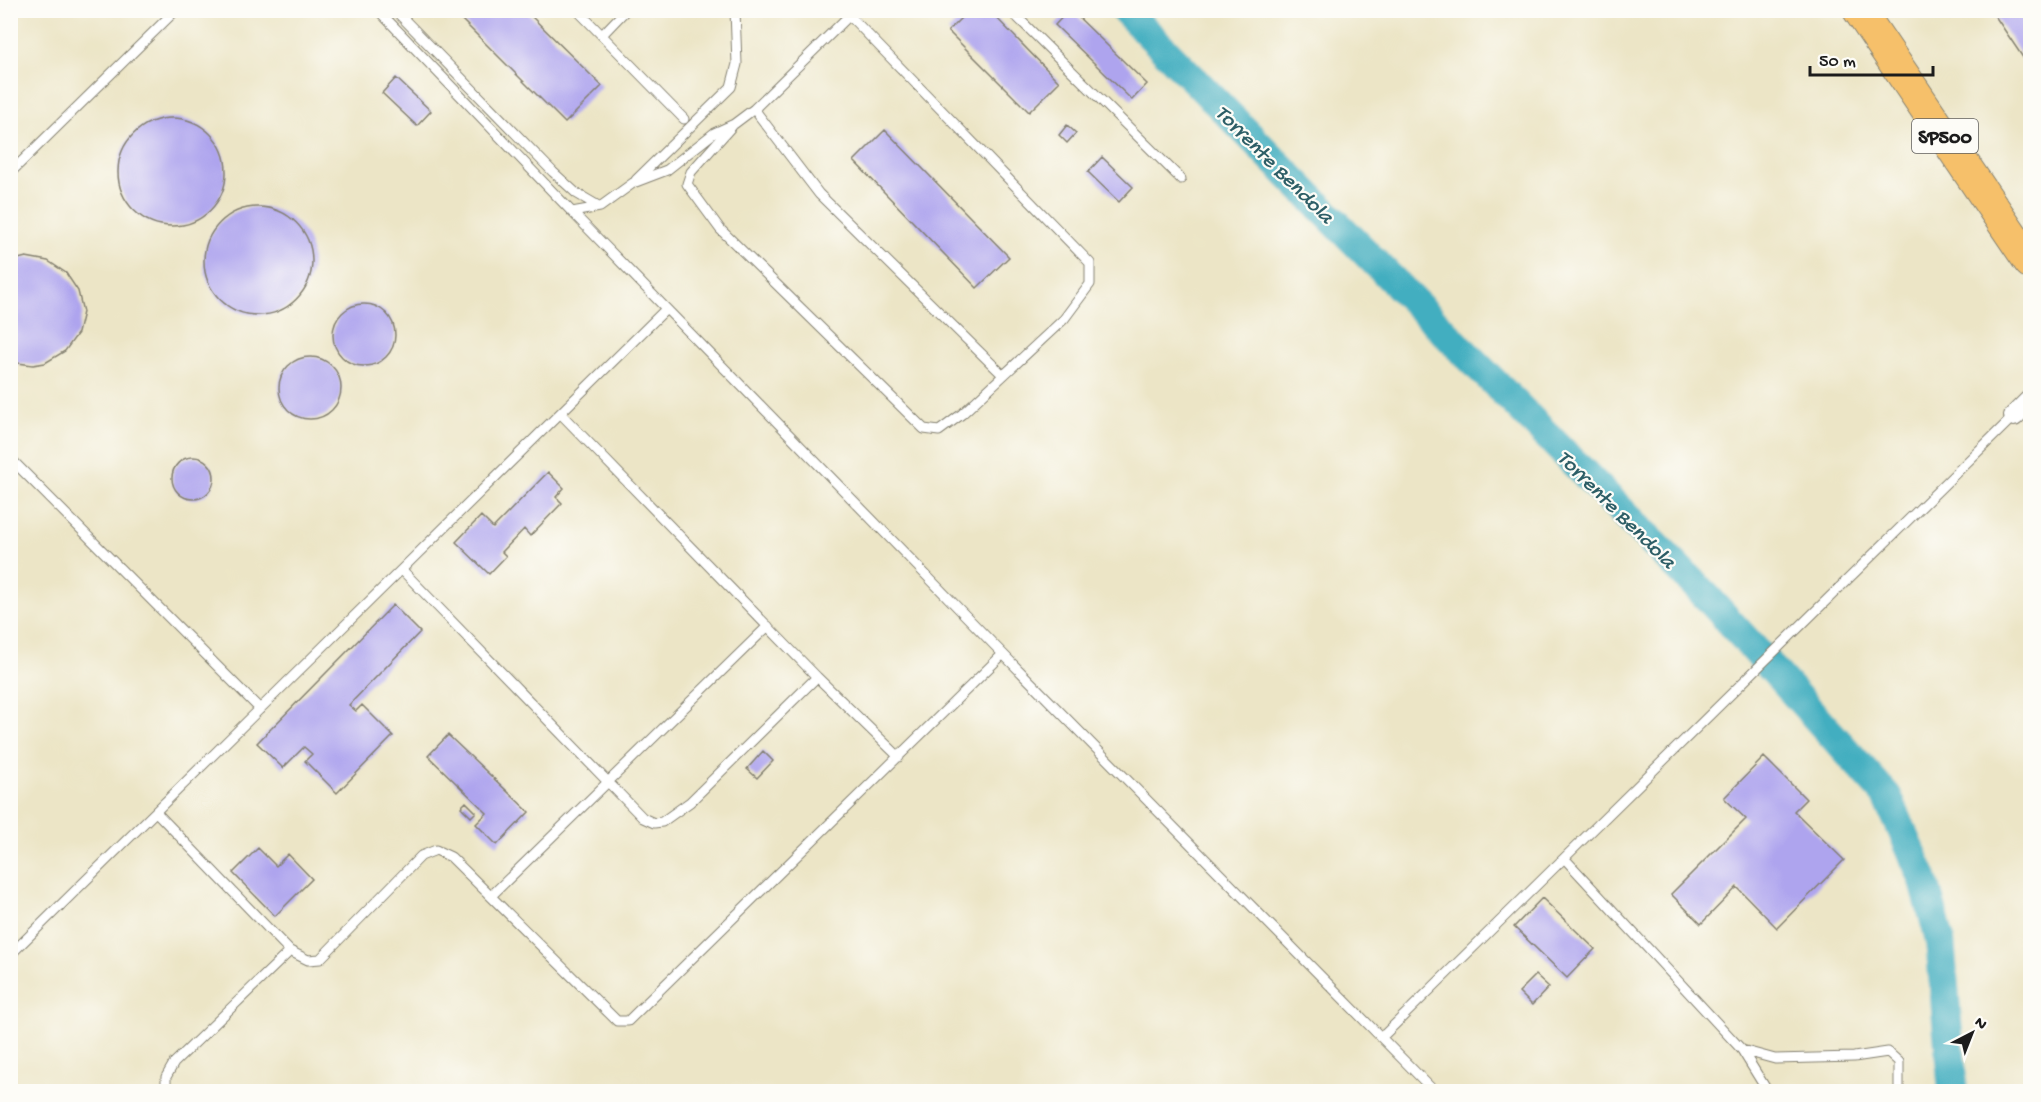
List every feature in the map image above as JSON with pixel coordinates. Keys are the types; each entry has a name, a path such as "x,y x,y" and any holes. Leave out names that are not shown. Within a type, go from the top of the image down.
{"main road":[{"name":"SP500","path":"1859,10 2031,262"}],"street":[{"path":"2014,416 2031,400"}],"lane":[{"path":"10,173 176,10"},
{"path":"378,10 1003,654 1435,1092"},
{"path":"395,10 554,172 576,193 600,207"},
{"path":"577,10 684,119"},
{"path":"602,35 626,10"},
{"path":"572,212 600,207 633,183 731,87 737,64 735,10"},
{"path":"1010,10 1181,179"},
{"path":"633,183 667,170 714,133 734,124 754,109 853,13 1090,263 1090,284 1064,319 962,414 939,431 924,429 720,229 687,184 691,172 715,148 734,124"},
{"path":"754,109 819,194 1004,375"},
{"path":"10,956 666,309"},
{"path":"561,414 899,758"},
{"path":"1382,1037 2014,416"},
{"path":"10,458 260,709"},
{"path":"402,570 607,781 644,818 654,824 662,822 690,802 818,677"},
{"path":"491,896 768,626"},
{"path":"157,813 290,951 308,960 320,959 421,856 436,850 451,857 616,1021 628,1021 1003,654"},
{"path":"1565,859 1742,1050 1768,1092"},
{"path":"166,1092 166,1077 174,1063 290,951"},
{"path":"1742,1050 1775,1059 1854,1057 1888,1052 1899,1062 1899,1092"}],"building":[{"path":"452,10 525,10 602,86 565,123"},
{"path":"969,10 989,10 1059,82 1029,112 948,31"},
{"path":"1069,10 1147,84 1132,100 1055,25"},
{"path":"1991,10 2030,10 2030,68"},
{"path":"396,78 431,111 417,126 382,93"},
{"path":"172,118 193,122 210,134 222,151 226,172 222,193 210,210 193,222 172,226 151,222 134,210 122,193 118,172 122,151 134,134 151,122"},
{"path":"1067,125 1076,133 1067,143 1059,135"},
{"path":"885,130 1009,257 977,288 854,161"},
{"path":"1102,157 1133,187 1119,202 1088,172"},
{"path":"258,207 279,211 296,223 308,240 312,261 308,282 296,299 279,311 258,315 237,311 220,299 208,282 204,261 208,240 220,223 237,211"},
{"path":"26,257 48,261 66,273 78,291 83,312 78,333 65,351 45,363 33,365 10,362 10,261"},
{"path":"364,304 381,309 386,313 390,318 395,335 390,352 386,357 381,361 364,366 347,361 342,357 338,352 333,335 338,318 342,313 347,309"},
{"path":"310,357 332,366 341,388 332,410 310,419 288,410 279,388 288,366"},
{"path":"193,457 208,463 214,478 208,493 193,499 178,493 172,478 178,463"},
{"path":"548,472 564,488 556,497 562,503 530,536 524,529 502,552 506,556 489,574 456,542 481,516 493,528"},
{"path":"393,605 420,632 349,705 356,711 362,705 393,736 337,793 305,761 312,754 304,747 283,768 257,743"},
{"path":"448,735 529,812 497,845 476,824 487,813 428,756"},
{"path":"763,751 773,761 757,778 747,769"},
{"path":"1764,757 1806,799 1794,811 1844,860 1777,928 1737,887 1701,924 1671,894 1746,819 1724,798"},
{"path":"466,802 476,812 471,817 461,807"},
{"path":"258,848 276,866 288,854 312,879 275,916 233,873"},
{"path":"1542,898 1595,949 1567,978 1514,927"},
{"path":"1536,975 1549,987 1532,1005 1519,992"}],"waterway":[{"name":"Torrente Bendola","path":"1125,10 1708,598 1887,796 1923,878 1940,940 1953,1092"}]}
